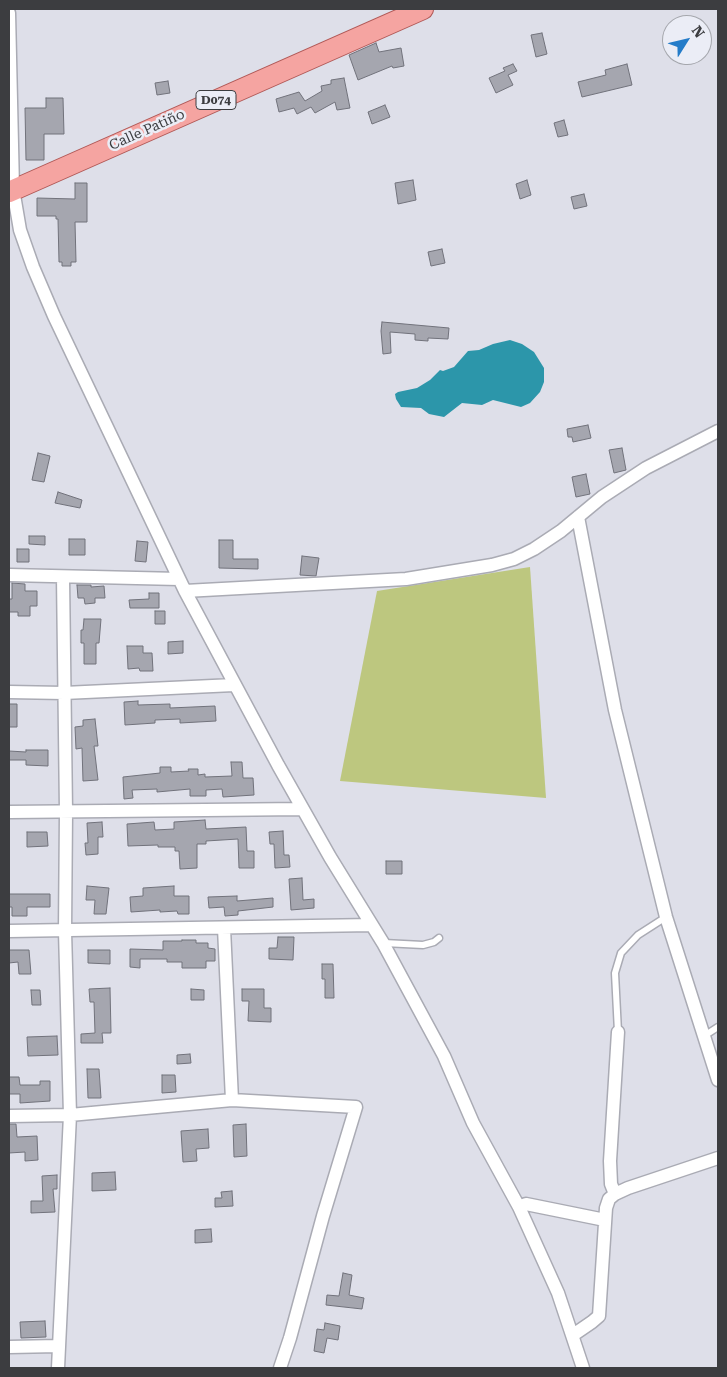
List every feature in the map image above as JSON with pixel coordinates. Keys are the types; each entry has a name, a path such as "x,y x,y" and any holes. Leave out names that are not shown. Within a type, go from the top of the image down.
{"main road":[{"name":"Calle Patiño","path":"11,190 423,9"}],"street":[{"path":"9,14 11,190 20,230 36,275 185,591 303,809 382,942 444,1056 473,1123 519,1207 558,1293 583,1368"},
{"path":"185,591 406,579 492,565 514,559 534,549 602,497 646,468 718,431"},
{"path":"578,517 615,710 666,917 718,1080"},
{"path":"9,574 179,579"},
{"path":"58,1368 70,1115 65,931 66,812 63,577"},
{"path":"9,692 64,693 234,684"},
{"path":"9,812 303,809"},
{"path":"9,931 372,925"},
{"path":"224,928 232,1100"},
{"path":"615,1194 611,1184 610,1161 618,1032"},
{"path":"9,1116 70,1115 232,1100 356,1107 280,1368"},
{"path":"573,1334 599,1316 606,1208 609,1199 628,1188 718,1158"},
{"path":"519,1207 526,1204 606,1220"},
{"path":"9,1347 58,1346"}],"lane":[{"path":"618,1032 615,973 621,953 638,936 666,917"},
{"path":"382,942 423,946 439,938"},
{"path":"704,1036 718,1027"}],"green space":[{"path":"530,567 546,798 340,781 377,591"}],"water":[{"path":"510,340 522,344 534,352 544,368 544,382 540,392 530,403 521,407 493,400 482,405 462,403 444,417 429,414 421,408 401,407 396,399 395,394 398,392 417,388 430,380 440,370 443,371 454,367 468,351 479,350"}],"building":[{"path":"542,33 547,54 536,57 531,35"},
{"path":"376,43 379,52 401,48 404,66 393,68 392,66 358,80 349,55"},
{"path":"513,64 517,71 508,75 513,85 496,93 489,78 505,71 503,68"},
{"path":"627,64 632,85 582,97 578,82 606,75 605,70"},
{"path":"344,78 350,108 337,110 335,102 315,113 311,107 297,114 294,108 279,112 276,99 299,92 305,101 322,91 321,86 331,84 331,80"},
{"path":"168,81 170,93 157,95 155,83"},
{"path":"46,98 63,98 64,134 44,134 44,160 26,160 25,108 46,108"},
{"path":"385,105 390,117 372,124 368,112"},
{"path":"564,120 568,135 558,137 554,123"},
{"path":"413,180 416,200 398,204 395,183"},
{"path":"527,180 531,195 520,199 516,184"},
{"path":"75,183 87,183 87,222 75,222 76,262 71,262 71,266 62,266 62,262 59,262 58,219 56,219 56,216 37,216 37,198 75,199"},
{"path":"584,194 587,206 574,209 571,197"},
{"path":"442,249 445,263 431,266 428,252"},
{"path":"382,322 449,328 448,339 428,338 428,341 415,340 415,334 390,332 391,353 383,354"},
{"path":"588,425 591,438 573,442 572,437 568,437 567,429"},
{"path":"622,448 626,470 614,473 609,450"},
{"path":"38,453 50,456 44,482 32,480"},
{"path":"586,474 590,494 576,497 572,477"},
{"path":"58,492 82,500 80,508 55,503"},
{"path":"29,536 45,536 45,545 29,544"},
{"path":"69,539 85,539 85,555 69,555"},
{"path":"219,540 233,540 233,559 258,559 258,569 219,568"},
{"path":"137,541 148,542 146,562 135,561"},
{"path":"17,549 29,549 29,562 17,562"},
{"path":"302,556 319,558 316,576 300,575"},
{"path":"12,583 25,584 25,591 37,591 37,606 30,606 30,616 18,616 18,612 9,612 9,599 12,599"},
{"path":"77,585 104,586 105,598 95,598 95,603 85,604 84,598 78,598"},
{"path":"149,593 159,593 159,608 130,608 129,600 149,599"},
{"path":"155,611 165,611 165,624 155,624"},
{"path":"84,619 101,619 99,643 96,643 96,664 84,664 84,643 81,643 81,630 83,630"},
{"path":"183,641 183,653 168,654 168,642"},
{"path":"127,646 143,646 143,653 152,653 153,671 140,671 139,668 128,669"},
{"path":"138,701 138,705 170,704 170,708 215,706 216,721 180,723 180,719 155,720 155,723 125,725 124,702"},
{"path":"9,704 17,704 17,727 9,727"},
{"path":"95,719 98,746 94,746 98,780 83,781 82,748 76,749 75,727 83,726 83,720"},
{"path":"26,750 48,750 48,766 26,765 26,760 9,760 9,751 26,752"},
{"path":"231,762 242,762 243,778 253,778 254,795 223,797 222,789 206,790 206,796 190,796 190,789 157,792 157,789 132,790 133,798 124,799 123,777 160,773 160,767 171,767 171,772 198,769 198,775 205,774 205,777 232,776"},
{"path":"205,820 206,829 246,827 247,851 254,851 254,868 239,868 238,839 206,841 206,844 197,844 197,868 180,869 179,851 175,851 175,847 158,847 158,845 128,846 127,824 154,822 155,830 174,829 174,822"},
{"path":"102,822 103,837 98,837 98,854 86,855 85,843 88,843 87,823"},
{"path":"283,831 284,855 289,855 290,867 275,868 274,844 270,844 269,832"},
{"path":"27,832 47,832 48,846 27,847"},
{"path":"386,861 402,861 402,874 386,874"},
{"path":"302,878 303,900 314,899 314,908 291,910 289,879"},
{"path":"87,886 109,888 106,914 94,914 95,900 86,900"},
{"path":"174,886 174,896 189,896 189,914 178,914 177,911 160,912 160,910 131,912 130,897 143,896 143,888"},
{"path":"9,894 50,894 50,907 27,907 27,916 12,916 12,907 9,907"},
{"path":"237,896 237,901 273,898 273,907 238,911 238,915 225,916 224,907 209,908 208,897"},
{"path":"278,937 294,937 293,960 269,959 269,948 277,948"},
{"path":"196,940 196,943 208,943 208,948 215,949 215,961 206,961 206,968 182,968 182,962 167,962 167,959 140,959 140,968 130,967 130,949 163,950 163,941"},
{"path":"9,950 29,950 31,974 19,974 18,962 9,963"},
{"path":"88,950 110,950 110,964 88,963"},
{"path":"322,964 333,964 334,998 325,998 325,979 322,979"},
{"path":"110,988 111,1033 102,1033 103,1043 81,1043 81,1034 95,1033 94,1002 90,1002 89,989"},
{"path":"191,989 204,990 204,1000 191,1000"},
{"path":"242,989 264,989 264,1008 271,1008 271,1022 248,1021 249,1001 242,1001"},
{"path":"31,990 40,990 41,1005 32,1005"},
{"path":"57,1036 58,1055 28,1056 27,1037"},
{"path":"190,1054 191,1063 177,1064 177,1055"},
{"path":"87,1069 99,1069 101,1098 88,1098"},
{"path":"162,1075 175,1075 176,1092 162,1093"},
{"path":"9,1077 19,1077 20,1085 40,1085 40,1081 50,1081 50,1101 20,1103 20,1094 9,1094"},
{"path":"9,1124 16,1124 17,1137 37,1136 38,1160 25,1161 25,1152 9,1153"},
{"path":"246,1124 247,1156 234,1157 233,1125"},
{"path":"208,1129 209,1148 196,1149 197,1161 183,1162 181,1131"},
{"path":"115,1172 116,1190 92,1191 92,1173"},
{"path":"57,1175 57,1189 53,1189 55,1212 31,1213 31,1201 43,1201 42,1176"},
{"path":"232,1191 233,1206 215,1207 215,1198 222,1198 221,1192"},
{"path":"211,1229 212,1242 195,1243 195,1230"},
{"path":"343,1273 352,1275 349,1295 364,1298 362,1309 326,1305 327,1295 339,1296"},
{"path":"45,1321 46,1337 21,1338 20,1322"},
{"path":"325,1323 340,1326 338,1340 327,1338 324,1353 314,1351 317,1329 324,1330"}]}
